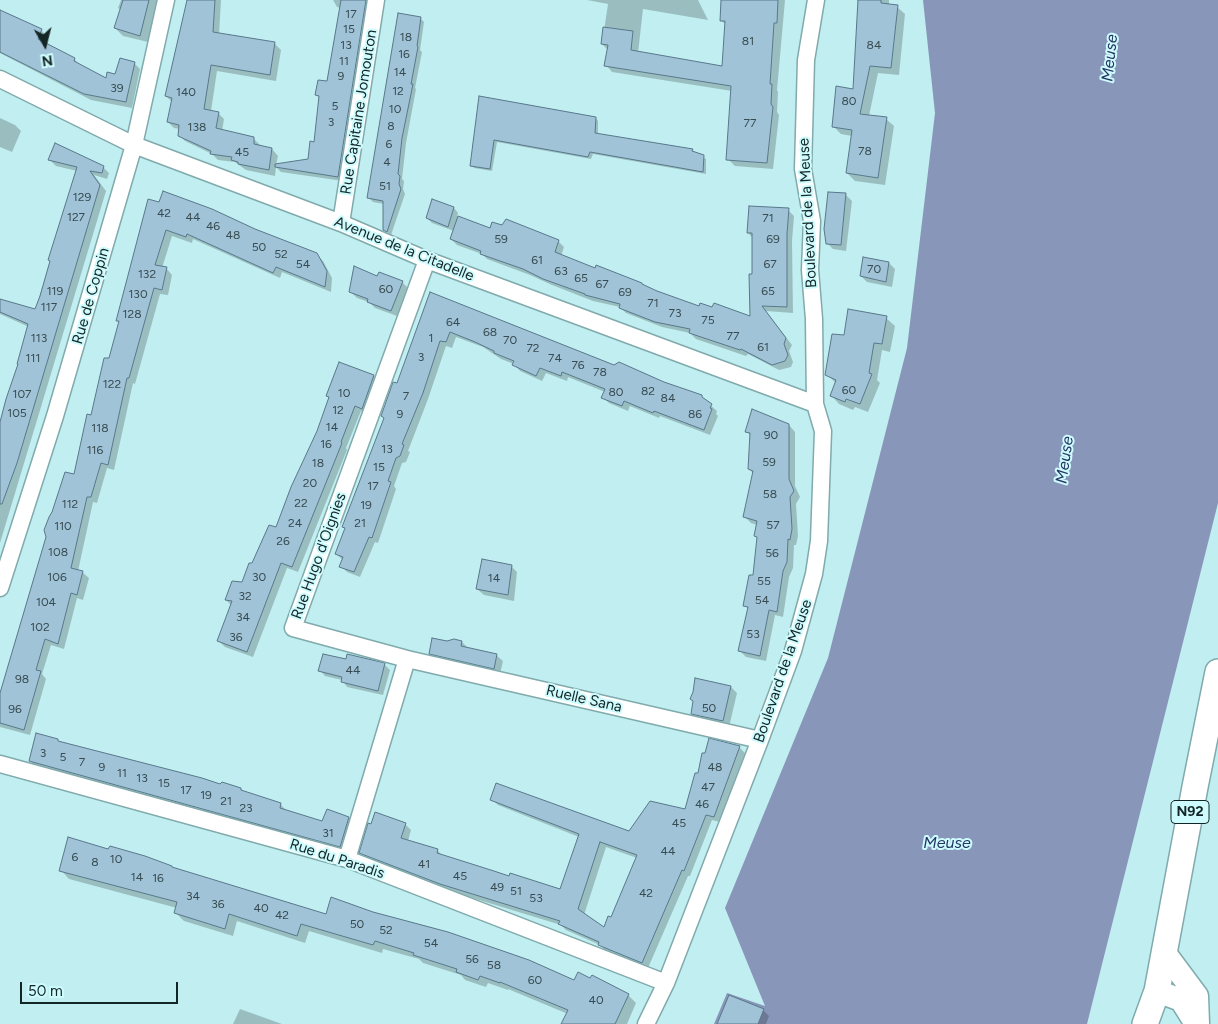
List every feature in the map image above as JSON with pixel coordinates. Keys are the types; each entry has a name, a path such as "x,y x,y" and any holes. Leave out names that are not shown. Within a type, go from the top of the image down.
{"main road":[{"name":"N92","path":"1145,1024 1157,991 1165,953 1218,672"},
{"path":"1165,953 1197,996 1197,1024"},
{"path":"1157,991 1181,1000 1197,1024"}],"street":[{"name":"Rue de Coppin","path":"0,588 55,416 134,145 166,0"},
{"name":"Rue Capitaine Jomouton","path":"341,223 376,0"},
{"name":"Boulevard de la Meuse","path":"646,1024 666,983 794,651 814,574 819,541 823,431 815,404 814,318 810,270 812,222 803,169 806,60 816,0"},
{"name":"Avenue de la Citadelle","path":"0,79 134,145 341,223 427,260 815,404"},
{"name":"Rue Hugo d'Oignies","path":"407,659 293,628 427,260"},
{"name":"Ruelle Sana","path":"407,659 760,740"},
{"path":"347,860 407,659"},
{"name":"Rue du Paradis","path":"0,764 347,860 666,983"}],"water":[{"name":"Meuse","path":"923,0 1218,0 1218,503 1087,1024 714,1024 727,993 765,1006 725,908 828,658 907,348 935,113"}],"building":[{"path":"123,0 149,0 140,36 114,28"},
{"path":"187,0 215,0 213,32 275,42 270,75 211,65 204,109 219,112 216,128 254,137 254,144 272,148 269,170 238,164 238,162 231,160 232,157 210,154 211,151 178,136 179,125 167,122 172,98 165,96"},
{"path":"341,0 366,0 338,177 275,167 275,164 308,159 310,141 314,142 319,96 315,95 318,80 327,81"},
{"path":"721,0 778,0 777,23 774,23 770,84 772,84 771,104 773,107 767,163 726,160 731,86 604,66 608,45 601,44 603,27 633,31 631,50 722,66 725,21 720,21"},
{"path":"858,0 881,0 881,3 898,5 891,68 870,66 860,114 887,117 878,178 846,173 852,130 832,127 836,86 853,89"},
{"path":"0,10 42,29 38,39 75,58 74,61 106,78 107,72 115,74 120,58 135,62 126,102 84,94 0,52"},
{"path":"398,13 421,17 411,84 413,84 402,138 398,174 400,176 399,184 401,189 387,232 383,230 383,201 367,198"},
{"path":"479,96 596,117 595,133 693,149 692,151 704,155 703,172 590,152 588,157 494,140 490,169 470,166"},
{"path":"55,143 104,166 102,173 90,171 100,185 17,463 2,504 0,504 0,422 28,324 0,312 0,299 35,309 40,296 50,261 48,260 77,167 48,160"},
{"path":"163,191 212,209 255,229 317,253 327,271 325,287 276,267 273,273 187,234 186,237 166,230 155,265 167,267 162,290 154,288 129,378 127,378 108,465 101,463 91,497 87,497 71,568 83,571 77,595 71,593 58,644 45,639 36,670 41,671 24,730 0,723 0,693 46,537 44,530 65,472 74,474 87,414 91,415 104,358 109,358 119,321 116,321 148,199 159,202"},
{"path":"828,192 846,193 841,245 826,244 824,229"},
{"path":"432,199 454,207 448,227 426,218"},
{"path":"749,206 789,208 787,307 762,306 786,338 784,344 788,355 785,361 772,365 741,349 689,333 690,329 655,322 619,308 620,304 585,295 543,279 523,269 480,254 481,251 450,239 458,216 490,228 492,222 502,225 506,219 559,240 555,252 595,268 596,265 657,291 699,306 700,303 712,307 714,303 750,316 749,274 752,274 752,233 747,233"},
{"path":"863,257 889,262 886,282 860,276"},
{"path":"354,266 377,276 379,272 403,281 391,311 367,302 368,299 349,292"},
{"path":"430,292 614,365 619,362 664,382 702,395 712,404 704,430 624,401 622,406 601,398 605,389 562,372 561,376 540,368 536,376 512,365 514,361 450,332 446,342 440,341 423,393 402,444 404,445 400,456 396,458 388,481 391,482 372,538 369,537 354,572 339,567 343,557 335,554 345,528 342,527 384,418 381,416 393,382 397,383"},
{"path":"848,309 887,316 882,344 874,343 869,373 872,374 860,404 846,399 845,402 830,396 836,380 825,375 832,334 844,335"},
{"path":"339,362 374,375 362,409 355,406 292,567 281,563 247,652 217,641 232,601 225,600 232,581 242,582 249,563 252,563 269,525 276,527 291,487 317,431 329,397 326,396"},
{"path":"752,409 789,424 789,479 794,491 790,497 792,529 790,540 788,539 787,562 783,571 777,612 769,610 760,656 738,651 748,607 743,606 749,575 753,575 757,537 754,536 757,521 743,517 753,471 748,469 750,433 745,432"},
{"path":"482,559 512,565 508,595 476,589"},
{"path":"432,638 447,641 454,639 462,641 461,646 497,654 494,669 429,654"},
{"path":"323,654 346,659 347,654 385,663 378,691 341,682 342,677 318,671"},
{"path":"695,678 731,686 723,721 691,714 693,701 690,699"},
{"path":"36,733 58,739 58,741 220,784 222,782 281,803 280,808 322,821 327,809 349,817 340,847 29,761"},
{"path":"709,738 740,746 714,817 706,815 684,871 682,870 642,963 598,945 599,942 558,924 560,921 440,884 359,853 368,823 371,824 375,812 406,823 401,838 438,849 437,853 509,876 510,873 560,889 579,834 490,800 496,783 629,831 650,801 685,809 695,773 698,773 702,753 705,753","holes":["600,842 637,855 611,917 608,916 604,927 578,909"]},
{"path":"68,837 108,849 110,846 145,856 172,867 326,914 331,897 373,912 448,932 529,960 574,980 578,972 590,978 592,975 629,994 615,1024 561,1024 568,1010 500,982 480,976 478,980 456,972 457,969 375,941 373,945 301,924 297,936 229,914 225,929 174,913 177,902 59,871"},
{"path":"729,995 764,1009 758,1024 717,1024"}]}
